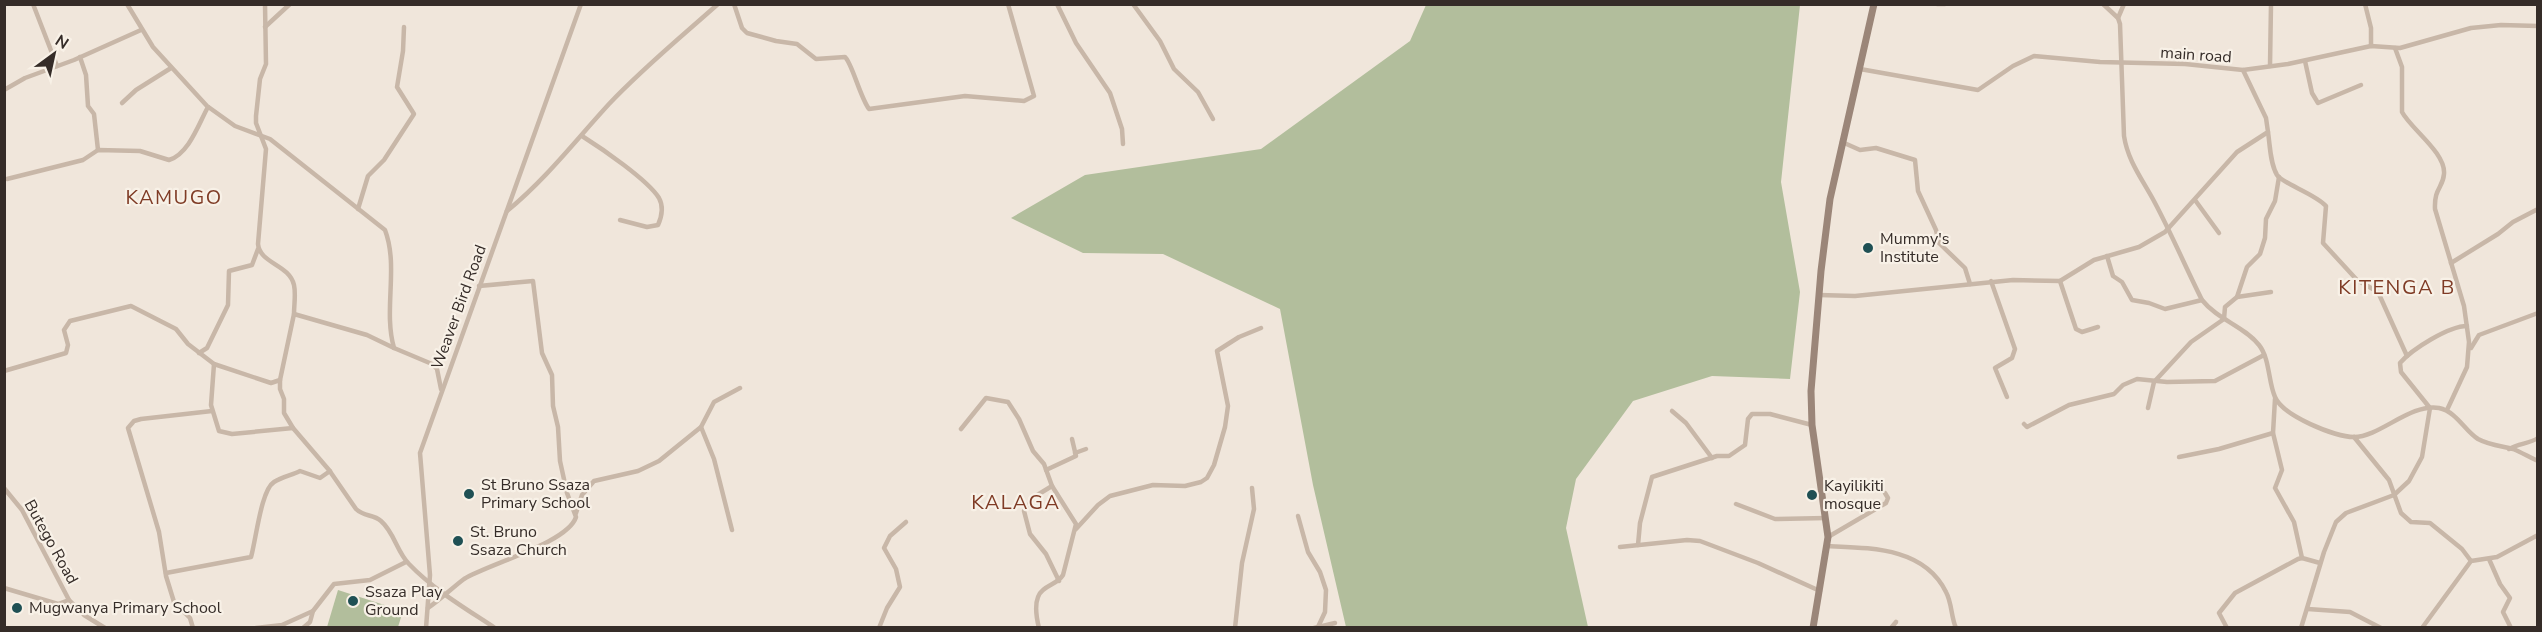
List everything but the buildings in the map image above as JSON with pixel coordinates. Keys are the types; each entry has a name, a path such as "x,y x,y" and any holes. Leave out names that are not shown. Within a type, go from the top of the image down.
{"main road":[{"path":"1813,627 1821,591 1828,537 1812,425 1811,380 1819,295 1830,199 1874,4"}],"street":[{"path":"33,4 57,66"},
{"path":"127,4 141,30 171,68 208,107 235,126 270,139 380,225 388,239 389,324 394,348"},
{"path":"208,359 207,348 230,302 229,271 252,265 258,249 266,149 259,134 256,116 260,79 266,64 265,4"},
{"path":"265,27 290,4"},
{"path":"507,211 535,188 608,105 651,62 718,4"},
{"path":"734,4 742,28 747,33 797,44 816,58 846,57 869,109 965,96 1024,101 1034,96 1008,4"},
{"path":"1057,4 1076,44 1110,93 1124,144"},
{"path":"1132,4 1160,41 1174,69 1198,92 1213,119"},
{"path":"1937,4 1945,4"},
{"path":"2103,4 2118,18"},
{"path":"2124,4 2118,18 2122,40 2123,119 2127,153 2168,228 2202,300 2224,319 2252,337 2264,355 2275,399 2273,433 2282,465 2276,490 2294,522 2302,558"},
{"path":"2270,66 2271,4"},
{"path":"2365,4 2371,28 2371,46"},
{"name":"Weaver Bird Road","path":"426,627 429,584 420,453 579,5"},
{"name":"main road","path":"1860,69 1978,90 2013,66 2034,56 2122,63 2169,63 2243,70 2305,61 2371,46 2395,48 2471,28 2501,25 2538,26"},
{"path":"358,208 368,176 384,160 414,114 398,87 404,27"},
{"path":"4,90 25,78 141,30"},
{"path":"2395,48 2402,67 2402,112 2405,119 2420,133 2443,166 2445,173 2434,197 2435,210 2464,306 2467,326 2469,353 2467,367 2447,410"},
{"path":"80,57 86,75 87,106 94,114 98,150"},
{"path":"2305,61 2312,93 2318,103 2361,84"},
{"path":"122,103 136,90 171,68"},
{"path":"2224,319 2224,307 2236,297 2247,267 2260,254 2265,238 2266,219 2275,201 2279,177 2271,155 2266,117 2243,70"},
{"path":"7,179 83,160 98,150 128,152 134,150 169,160 183,150 208,107"},
{"path":"1819,295 1855,296 1991,281 2034,279 2060,281 2094,260 2139,247 2168,228 2237,152 2268,132"},
{"path":"582,136 617,160 659,198 662,212 658,225 647,227 620,220"},
{"path":"1842,142 1860,150 1876,147 1915,160 1918,191 1936,230 1939,243 1965,268 1970,284"},
{"path":"2279,177 2306,190 2326,206 2323,243 2357,280 2378,292 2407,356"},
{"path":"2194,201 2219,233"},
{"path":"2451,263 2513,222 2538,209"},
{"path":"258,249 262,256 284,269 294,285 294,314 280,380 284,413 293,428 330,471 362,514 374,517 383,523 406,562 429,584 485,625 495,627"},
{"path":"2107,256 2111,272 2122,282 2132,300 2169,309 2202,300"},
{"path":"479,286 533,281 543,353 552,370 560,461 567,493 576,513"},
{"path":"1991,281 2015,349 2012,358 1995,368 2007,398"},
{"path":"2060,281 2076,329 2082,332 2097,327"},
{"path":"2236,297 2271,292"},
{"path":"4,371 66,353 68,345 64,330 70,321 125,306 136,307 166,323 214,364 271,383 280,389"},
{"path":"2469,353 2474,340 2479,335 2538,313"},
{"path":"294,314 367,335 432,364 437,369 441,392"},
{"path":"2148,408 2152,386 2156,380 2191,342 2224,319"},
{"path":"2301,627 2332,530 2341,517 2394,495 2409,481 2419,463 2430,408 2399,369 2400,363 2415,349 2455,327 2467,326"},
{"path":"1039,627 1036,608 1038,597 1042,591 1059,581 1063,575 1076,529 1098,505 1110,496 1153,485 1185,486 1207,478 1217,456 1228,406 1217,351 1239,337 1261,328"},
{"path":"199,352 207,348"},
{"path":"2024,424 2027,427 2034,425 2069,405 2114,394 2123,385 2137,379 2216,381 2264,355"},
{"path":"214,364 212,411 217,427 225,433 293,428"},
{"path":"271,383 280,380"},
{"path":"428,608 470,576 506,562 567,531 574,521 582,495 594,482 650,466 667,456 700,427 714,402 740,388"},
{"path":"962,429 987,398 1008,402 1033,451 1046,470 1052,486 1073,519 1076,529"},
{"path":"2275,399 2283,408 2306,422 2354,437 2385,474 2398,507 2406,519 2415,523 2430,522 2462,549 2471,561"},
{"path":"2354,437 2430,408 2447,410 2476,438 2509,448 2538,461"},
{"path":"192,627 190,618 174,603 159,531 128,428 134,421 141,419 212,411"},
{"path":"1672,411 1686,423 1712,458"},
{"path":"1638,545 1640,523 1652,477 1712,458 1730,456 1743,447 1748,419 1752,414 1770,414 1812,425"},
{"path":"700,427 714,459 732,530"},
{"path":"2179,457 2219,449 2273,433"},
{"path":"2509,448 2517,444 2532,442 2538,438"},
{"path":"1046,470 1076,456 1072,439"},
{"path":"1075,453 1086,449"},
{"path":"166,573 251,557 260,522 261,505 273,482 300,471 320,478 330,471"},
{"path":"1052,486 1034,497 1024,511 1030,534 1046,554 1059,581"},
{"name":"Butego Road","path":"4,488 21,510 69,600 84,615 105,627"},
{"path":"1235,627 1242,563 1254,509 1252,488"},
{"path":"1828,537 1886,502 1888,498 1885,493"},
{"path":"1736,504 1776,519 1826,518"},
{"path":"1298,516 1308,552 1320,572 1326,590 1324,612 1316,627"},
{"path":"879,627 900,586 896,569 884,548 890,536 906,522"},
{"path":"2422,627 2471,561 2489,559 2538,535"},
{"path":"1620,547 1687,540 1707,543 1821,591"},
{"path":"1827,546 1887,551 1902,555 1924,566 1946,592 1956,627"},
{"path":"2227,627 2218,613 2232,596 2281,566 2302,558 2320,563"},
{"path":"2489,559 2500,584 2510,598 2503,612 2511,627"},
{"path":"256,627 282,625 313,611 337,583 370,579 406,562"},
{"path":"4,588 58,604 69,600"},
{"path":"2308,609 2350,612 2381,627"},
{"path":"303,627 310,622 313,611"},
{"path":"1891,627 1896,622"},
{"path":"1316,627 1335,623"}],"green space":[{"path":"1426,5 1800,5 1781,182 1800,292 1790,379 1712,376 1633,401 1576,479 1566,528 1588,627 1346,627 1313,485 1280,309 1163,254 1083,253 1011,218 1085,175 1261,149 1410,41"},
{"name":"Ssaza Play Ground","path":"338,590 403,611 398,627 327,627"}],"place":[{"name":"Mummy's Institute","path":"1868,248"},
{"name":"St Bruno Ssaza Primary School","path":"469,494"},
{"name":"Kayilikiti mosque","path":"1812,495"},
{"name":"St. Bruno Ssaza Church","path":"458,541"},
{"name":"Ssaza Play Ground","path":"353,601"},
{"name":"Mugwanya Primary School","path":"17,608"}],"district":[{"name":"KAMUGO","path":"174,197"},
{"name":"KITENGA B","path":"2397,287"},
{"name":"KALAGA","path":"1016,502"}]}
